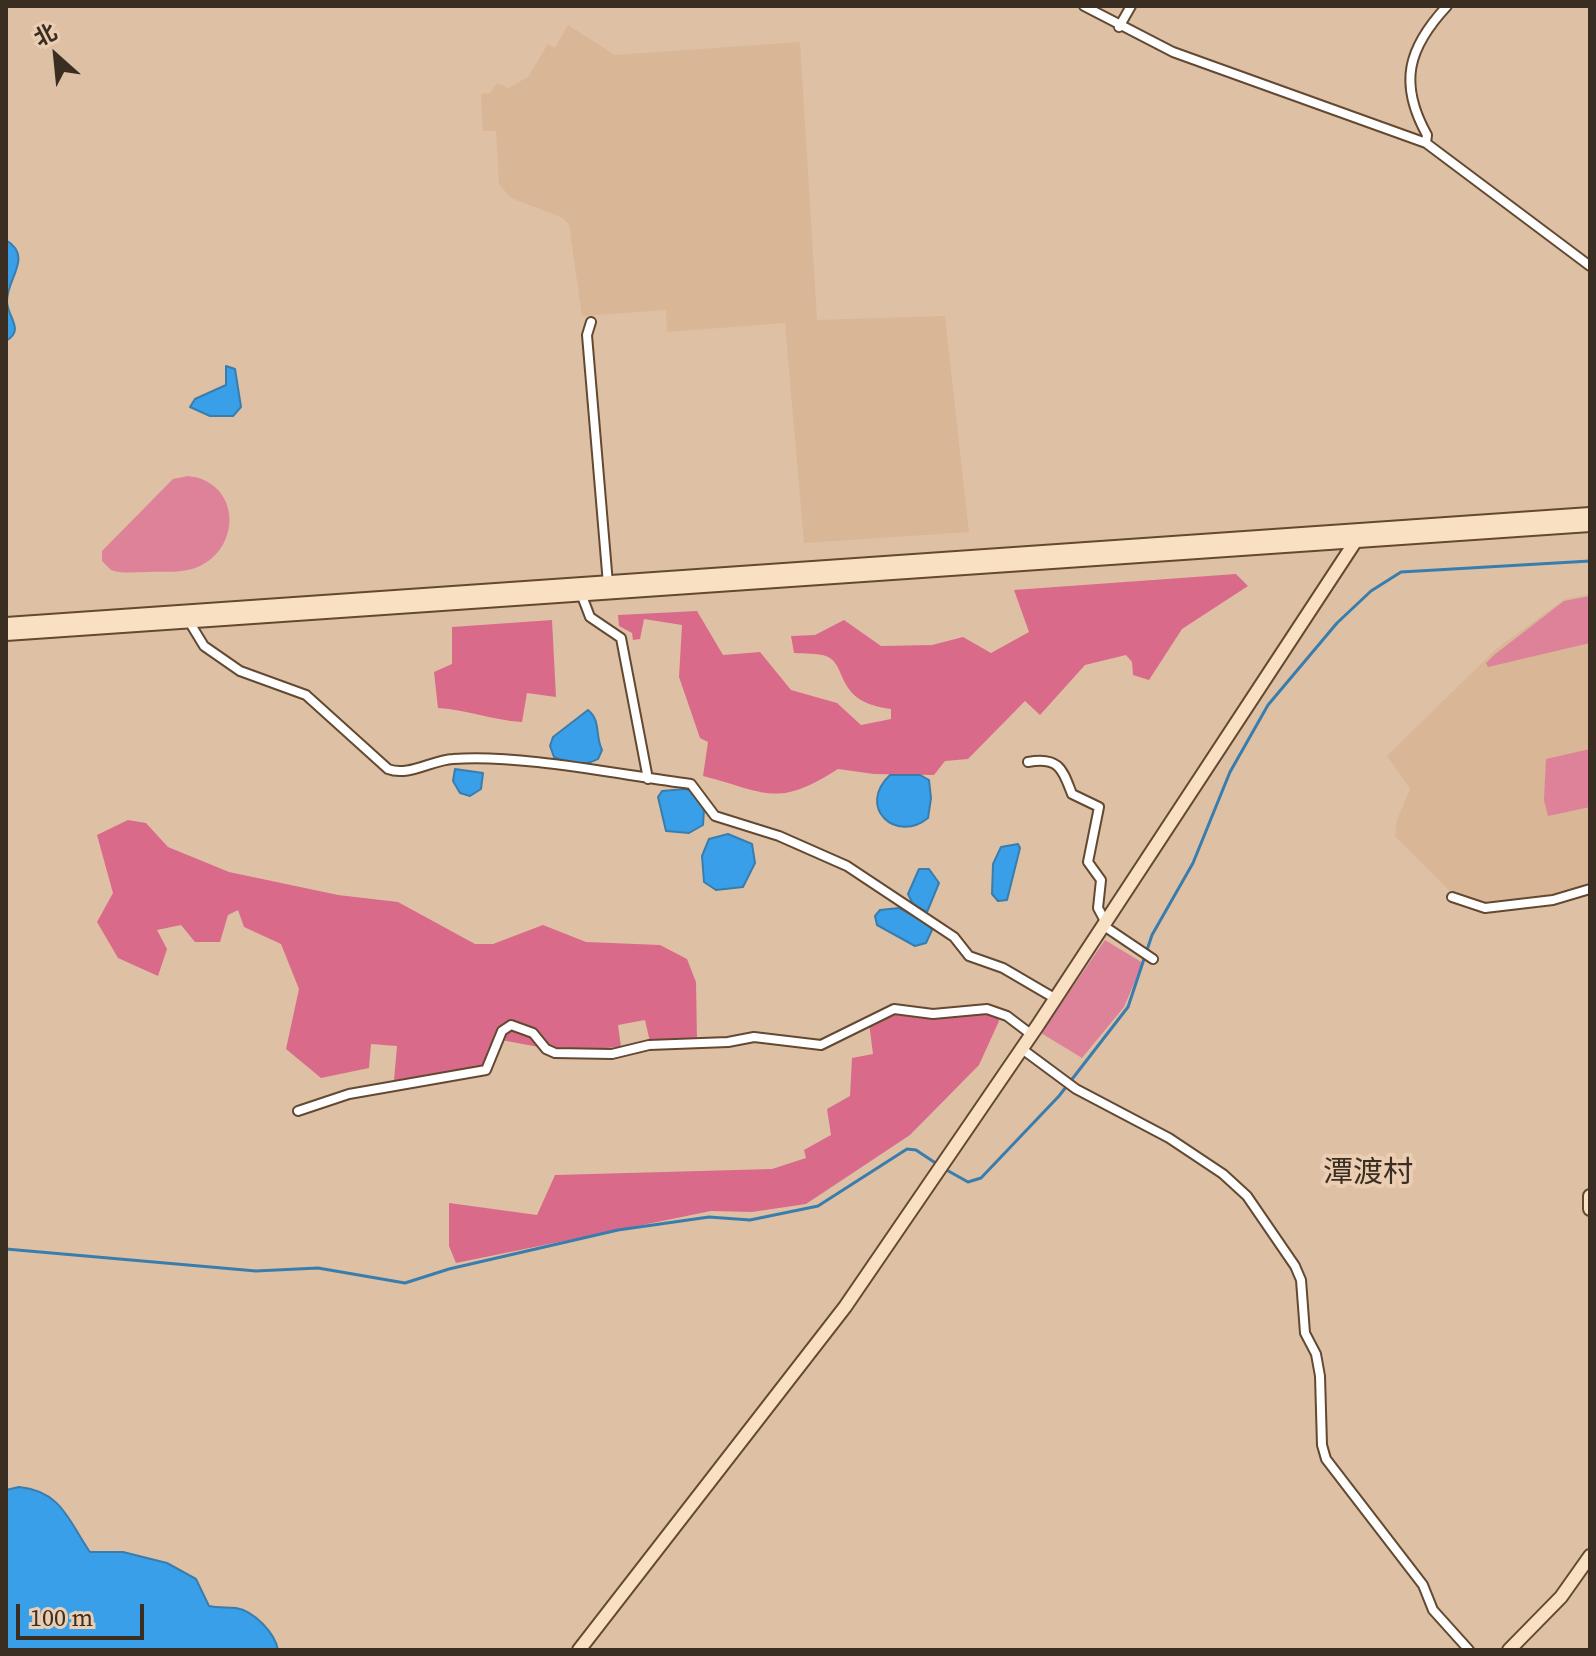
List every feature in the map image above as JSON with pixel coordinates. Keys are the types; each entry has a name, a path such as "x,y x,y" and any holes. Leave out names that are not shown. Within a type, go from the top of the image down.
{"main road":[{"path":"6,624 1590,514"},
{"path":"6,634 1590,525"},
{"path":"579,1650 845,1307 1056,999 1355,542"},
{"path":"1590,1196 1590,1209"},
{"path":"1509,1650 1561,1597 1590,1556"}],"street":[{"path":"1084,6 1119,27 1191,59 1426,143 1590,266"},
{"path":"1119,27 1131,6"},
{"path":"1426,143 1427,135 1413,100 1411,61 1419,40 1447,6"},
{"path":"591,322 587,335 608,584"},
{"path":"582,596 590,617 621,638 635,695 648,779"},
{"path":"190,623 208,650 246,674 304,693 385,768 397,772 431,761 456,758 522,762 691,784 715,816 779,836 847,866 954,937 969,956 1003,968 1056,999"},
{"path":"1028,762 1044,761 1059,766 1067,774 1072,794 1099,807 1088,862 1101,880 1098,910 1105,925 1153,959"},
{"path":"1452,897 1485,908 1553,900 1590,889"},
{"path":"298,1111 349,1094 486,1070 502,1031 511,1025 533,1033 546,1049 555,1053 608,1054 649,1045 728,1042 754,1037 821,1045 894,1009 933,1014 987,1009 1007,1016 1032,1035"},
{"path":"1022,1049 1076,1089 1169,1138 1223,1174 1247,1196 1299,1273 1305,1333 1316,1354 1320,1376 1322,1445 1326,1459 1423,1585 1433,1610 1469,1650"}],"shaded area":[{"path":"568,25 615,55 800,42 817,320 945,316 969,532 804,543 785,323 667,332 666,310 582,316 569,225 563,218 511,198 499,184 496,131 483,131 481,94 490,93 497,83 508,88 528,77 548,44 555,48"},
{"path":"188,476 205,480 217,489 225,501 229,528 224,543 215,555 202,565 182,571 111,570 102,561 102,551 173,479"},
{"path":"1236,574 1248,586 1182,629 1149,680 1133,675 1132,662 1126,655 1085,665 1040,715 1025,701 968,759 945,761 934,775 874,774 838,769 800,789 772,794 703,776 708,742 700,738 679,677 682,625 644,619 640,639 633,640 632,633 619,626 618,615 697,611 723,655 760,652 791,690 837,703 861,725 891,719 891,709 872,705 851,692 838,667 826,656 794,653 791,636 815,635 844,620 881,646 932,645 963,637 991,653 1029,632 1014,590"},
{"path":"1590,594 1590,888 1486,905 1453,894 1395,836 1397,820 1410,789 1387,756 1496,649 1565,599"},
{"path":"1590,596 1590,643 1488,667 1486,663 1494,655 1564,601"},
{"path":"552,620 556,697 527,693 522,722 438,708 434,672 452,664 452,627"},
{"path":"1590,749 1590,807 1548,816 1544,800 1546,759"},
{"path":"128,820 146,823 168,847 229,872 338,895 398,902 475,944 493,944 543,925 586,942 660,945 687,959 696,982 697,1040 650,1042 645,1020 618,1025 621,1047 560,1051 496,1039 485,1068 394,1080 397,1046 371,1044 369,1068 321,1078 286,1049 299,989 281,944 244,927 238,910 228,915 220,942 195,942 181,925 157,930 167,949 158,976 118,958 97,922 113,893 97,835"},
{"path":"1105,940 1143,963 1124,1007 1082,1058 1041,1033"},
{"path":"979,1010 998,1014 999,1021 979,1065 910,1135 806,1204 752,1212 711,1211 456,1263 449,1246 449,1203 537,1215 555,1175 772,1169 806,1158 804,1150 831,1135 827,1109 850,1096 852,1058 873,1054 869,1023 897,1012"}],"water":[{"path":"6,240 18,254 18,261 7,302 15,328 12,337 6,341"},
{"path":"226,366 235,369 241,407 233,416 210,416 190,407 195,399 226,385"},
{"path":"588,710 595,718 602,750 598,759 576,763 554,757 550,746 553,737"},
{"path":"455,769 483,773 481,789 470,796 460,793 453,781"},
{"path":"890,775 920,775 929,780 931,798 928,818 904,827 884,818 877,799"},
{"path":"686,789 695,792 704,810 703,825 689,833 666,831 658,797 662,791"},
{"path":"728,834 752,844 755,863 743,887 716,890 704,882 702,856 709,839"},
{"path":"1018,844 1020,848 1007,900 998,901 992,894 993,864 1001,847"},
{"path":"919,869 929,869 939,883 927,912 913,904 908,894"},
{"path":"899,908 929,924 932,930 926,943 915,946 877,925 875,916 880,910"},
{"path":"19,1487 34,1490 55,1501 90,1552 123,1552 167,1563 196,1579 209,1606 236,1608 256,1618 273,1637 278,1650 6,1650 6,1490"}],"waterway":[{"path":"943,1168 968,1182 981,1178 1059,1096 1128,1007 1152,935 1193,863 1230,772 1268,705 1337,623 1371,591 1401,572 1590,561"},
{"path":"6,1249 256,1271 318,1268 405,1283 449,1269 618,1230 709,1217 750,1220 818,1206 907,1149 916,1150 937,1164"}],"district":[{"name":"潭渡村","path":"1368,1174"}]}
